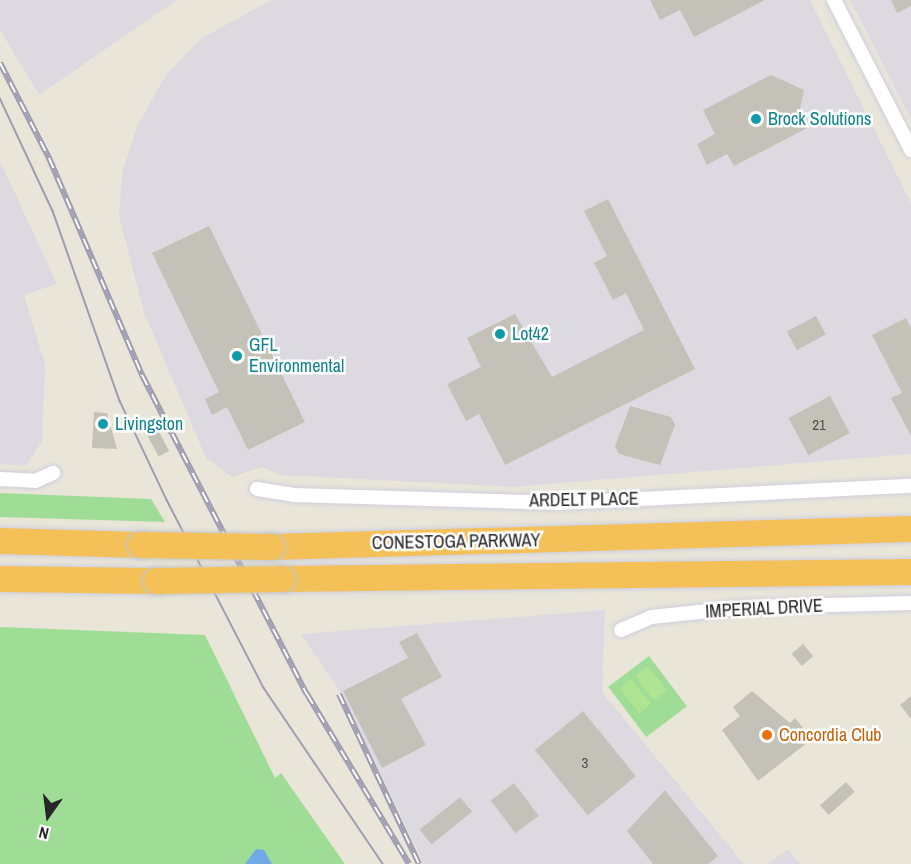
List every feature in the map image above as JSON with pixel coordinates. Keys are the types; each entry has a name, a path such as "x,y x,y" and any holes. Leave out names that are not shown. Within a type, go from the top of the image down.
{"highway":[{"path":"838,530 863,520 911,516"},
{"name":"CONESTOGA PARKWAY","path":"0,541 271,547 911,529"},
{"name":"CONESTOGA PARKWAY","path":"0,579 157,581 911,572"}],"street":[{"path":"834,0 911,150"},
{"path":"0,479 35,481 53,473"},
{"name":"ARDELT PLACE","path":"257,489 293,495 558,503 911,486"},
{"name":"IMPERIAL DRIVE","path":"621,630 651,616 747,607 911,603"}],"shaded area":[{"path":"0,0 177,0 39,95 0,30"},
{"path":"271,0 810,0 911,203 911,454 513,487 280,475 262,467 232,477 206,458 144,313 119,216 122,173 138,124 166,75 202,38"},
{"path":"850,0 911,0 911,119"},
{"path":"0,161 57,284 24,295 45,365 42,442 25,466 0,464"},
{"path":"605,610 602,692 744,864 424,864 341,693 301,634"},
{"path":"788,849 800,864 768,864"}],"green space":[{"path":"0,493 151,499 165,522 0,517"},
{"path":"0,627 205,635 275,778 281,773 345,864 0,864"},
{"path":"649,656 687,706 646,737 608,687"},
{"path":"648,666 667,691 654,700 635,676"},
{"path":"631,679 651,704 639,713 619,688"}],"water":[{"path":"256,849 264,850 272,864 245,864"}],"building":[{"path":"650,0 765,0 694,37 680,10 660,20"},
{"path":"891,0 911,0 911,6 897,13"},
{"name":"Brock Solutions","path":"771,75 804,90 800,109 809,127 734,166 727,154 707,165 697,144 715,134 703,110"},
{"name":"Lot42","path":"608,199 695,369 505,465 479,414 466,421 447,384 481,367 467,338 515,314 552,377 644,330 626,293 613,300 594,263 607,256 584,211"},
{"name":"GFL Environmental","path":"209,226 305,422 248,450 227,407 212,415 205,399 219,392 152,253"},
{"path":"816,316 826,335 797,350 787,331"},
{"path":"906,318 911,328 911,436 891,398 902,393 872,335"},
{"path":"830,396 850,433 808,455 789,418"},
{"path":"630,406 671,417 675,425 660,465 619,454 615,446"},
{"name":"Livingston","path":"94,412 107,413 117,449 92,448"},
{"path":"157,428 169,451 159,457 146,434"},
{"path":"417,633 442,677 401,699 426,745 382,768 343,691 408,658 399,642"},
{"path":"803,644 813,656 802,666 792,654"},
{"name":"Concordia Club","path":"752,691 790,723 795,718 812,739 758,781 722,730 740,716 733,707"},
{"path":"911,696 911,719 900,705"},
{"path":"583,711 636,776 588,815 535,750"},
{"path":"846,782 855,792 829,815 820,805"},
{"path":"514,783 539,816 516,833 491,800"},
{"path":"665,790 718,856 708,864 653,864 627,831"},
{"path":"460,797 472,812 432,844 420,830"}],"tram line":[{"path":"0,98 53,211 120,401 167,500 264,688 383,864"}],"railway":[{"path":"0,63 49,158 142,375 307,694 409,864"},
{"path":"339,694 419,864"}],"place":[{"name":"Brock Solutions","path":"756,119"},
{"name":"Lot42","path":"500,334"},
{"name":"GFL Environmental","path":"237,356"},
{"name":"Livingston","path":"103,424"},
{"name":"Concordia Club","path":"767,735"}]}
